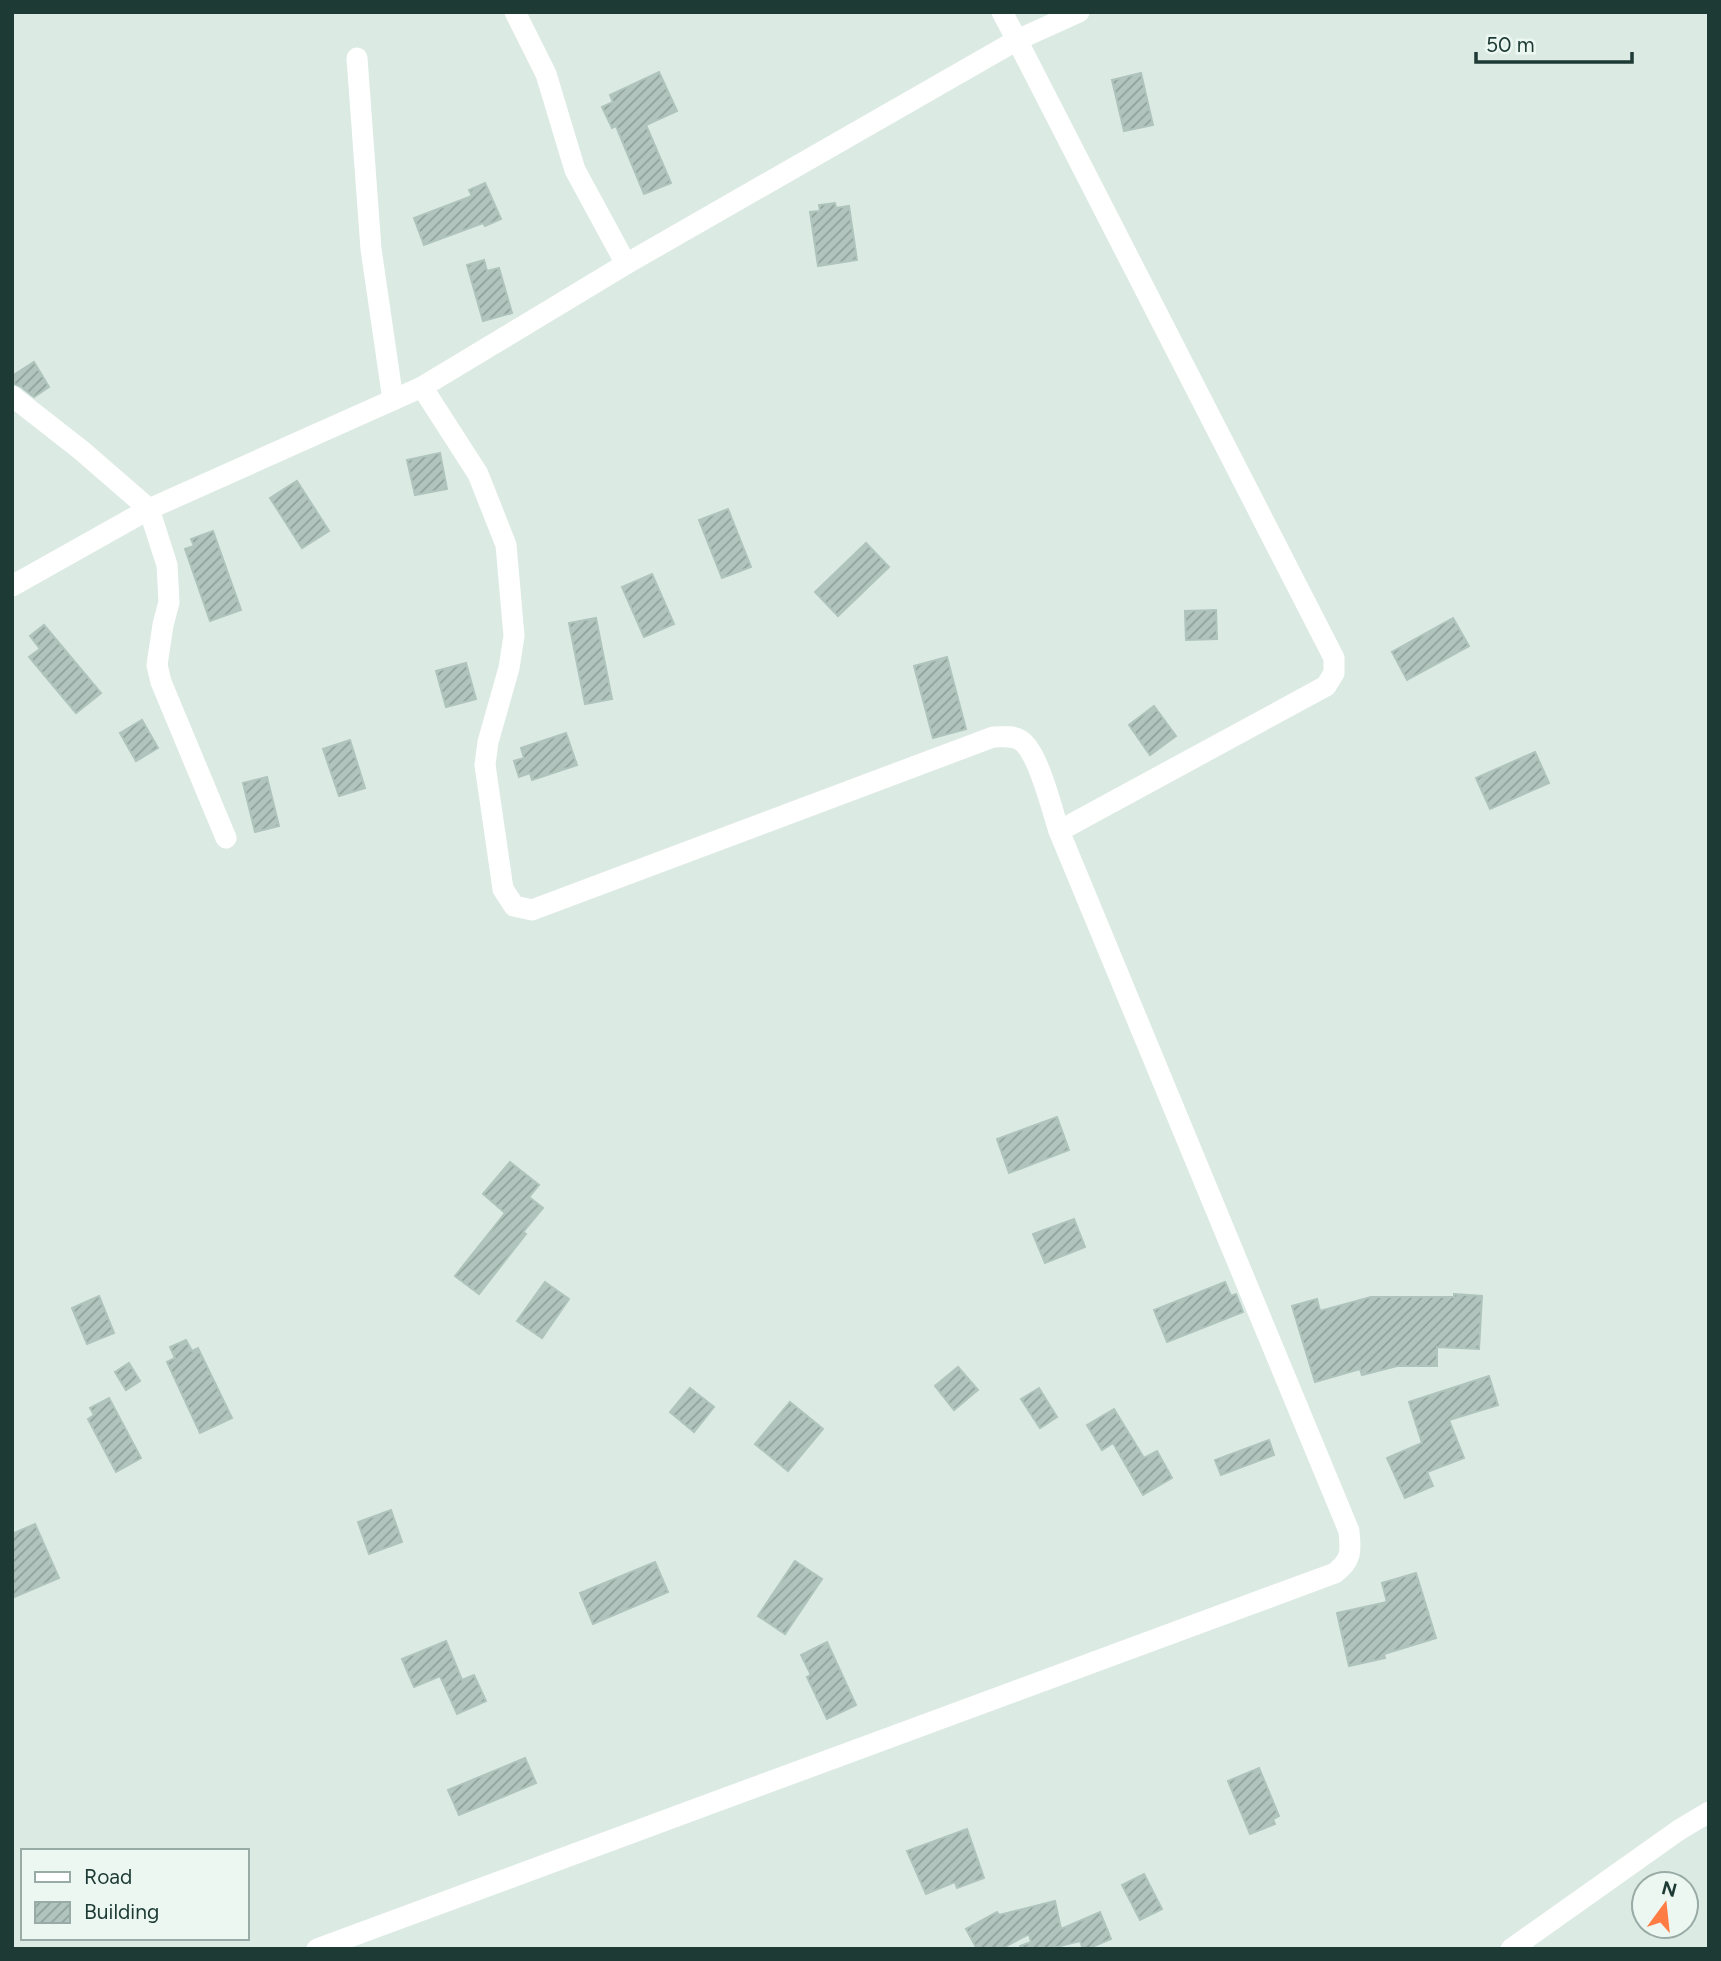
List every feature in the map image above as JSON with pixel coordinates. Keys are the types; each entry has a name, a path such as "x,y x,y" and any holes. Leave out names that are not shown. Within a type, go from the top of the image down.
{"street":[{"path":"514,12 546,74 575,170 626,264"},
{"path":"1002,12 1334,659 1334,673 1326,686 1059,831"},
{"path":"12,586 149,509 422,387 626,264 1017,40 1079,12"},
{"path":"357,58 371,249 393,400"},
{"path":"317,1949 1335,1573 1346,1565 1351,1548 1349,1531 1059,831 1032,753 1022,741 1012,737 993,737 532,909 514,906 503,888 485,765 488,742 509,668 514,636 506,545 478,474 422,387"},
{"path":"12,396 81,450 149,509 167,565 169,602 157,665 226,838"},
{"path":"1511,1949 1679,1830 1709,1812"}],"building":[{"path":"659,72 677,111 646,125 671,183 644,194 616,126 612,128 602,107 613,102 610,95"},
{"path":"1141,73 1153,125 1124,131 1112,80"},
{"path":"485,183 501,219 424,245 414,218 472,196 469,190"},
{"path":"835,203 836,208 849,206 857,260 818,266 810,212 820,211 819,205"},
{"path":"484,260 487,271 499,268 512,313 483,321 467,265"},
{"path":"34,362 49,387 34,397 12,383 12,376"},
{"path":"440,453 447,489 415,495 407,460"},
{"path":"297,481 329,531 302,548 270,498"},
{"path":"728,509 751,567 722,578 699,520"},
{"path":"213,531 241,610 210,621 185,549 194,546 191,539"},
{"path":"866,543 889,567 838,616 815,592"},
{"path":"652,574 674,624 644,637 622,587"},
{"path":"1216,610 1217,639 1186,640 1185,611"},
{"path":"596,618 612,699 585,704 569,623"},
{"path":"1453,618 1469,646 1407,680 1392,652"},
{"path":"44,625 101,693 76,713 29,657 40,649 30,636"},
{"path":"947,657 966,729 933,738 914,666"},
{"path":"466,663 476,699 446,707 436,671"},
{"path":"1154,706 1176,736 1150,755 1129,725"},
{"path":"142,720 158,748 136,761 120,733"},
{"path":"566,733 577,765 532,780 530,773 519,777 514,761 524,758 521,748"},
{"path":"350,740 365,788 339,796 323,749"},
{"path":"1535,752 1549,783 1490,809 1476,778"},
{"path":"267,777 279,826 255,832 243,783"},
{"path":"1057,1117 1069,1150 1009,1173 997,1139"},
{"path":"510,1162 539,1185 529,1197 543,1208 479,1294 455,1276 505,1213 483,1194"},
{"path":"1074,1219 1085,1247 1045,1263 1033,1234"},
{"path":"545,1282 569,1299 542,1338 517,1321"},
{"path":"1225,1282 1231,1296 1236,1294 1243,1312 1167,1342 1154,1310"},
{"path":"1454,1294 1482,1296 1479,1349 1437,1347 1437,1366 1397,1366 1362,1375 1360,1369 1315,1382 1292,1306 1317,1299 1320,1311 1371,1297 1454,1297"},
{"path":"99,1296 114,1333 87,1344 72,1308"},
{"path":"186,1340 192,1351 198,1348 232,1418 200,1433 167,1362 175,1358 170,1347"},
{"path":"129,1363 140,1381 126,1390 115,1372"},
{"path":"958,1367 978,1390 954,1410 935,1386"},
{"path":"1489,1376 1498,1405 1449,1420 1464,1458 1427,1472 1433,1486 1405,1498 1387,1458 1422,1443 1409,1402"},
{"path":"690,1388 714,1407 694,1432 670,1412"},
{"path":"1039,1388 1057,1417 1040,1428 1021,1399"},
{"path":"109,1398 141,1458 116,1472 88,1419 94,1415 90,1408"},
{"path":"790,1402 823,1429 788,1471 755,1444"},
{"path":"1114,1409 1144,1458 1157,1451 1172,1478 1143,1495 1113,1443 1102,1450 1087,1425"},
{"path":"1269,1440 1274,1455 1221,1475 1215,1460"},
{"path":"391,1510 402,1542 369,1554 358,1522"},
{"path":"35,1524 59,1578 12,1598 12,1534"},
{"path":"795,1561 822,1579 785,1634 758,1616"},
{"path":"655,1562 668,1592 593,1624 580,1593"},
{"path":"1416,1573 1436,1638 1384,1654 1385,1658 1349,1666 1337,1613 1387,1602 1382,1583"},
{"path":"446,1641 462,1680 474,1675 486,1701 457,1714 440,1676 414,1687 402,1659"},
{"path":"827,1642 856,1705 827,1719 807,1677 811,1675 801,1655"},
{"path":"525,1758 536,1783 459,1815 448,1790"},
{"path":"1259,1768 1279,1816 1273,1819 1275,1824 1250,1834 1228,1781"},
{"path":"967,1829 984,1878 957,1888 955,1882 926,1894 907,1851"},
{"path":"1144,1874 1162,1909 1140,1920 1122,1885"},
{"path":"1055,1901 1061,1929 1100,1912 1111,1939 1087,1949 1083,1949 1080,1941 1048,1949 1021,1949 1020,1946 1031,1942 1029,1934 1001,1949 977,1949 966,1929 997,1912 999,1915"}]}
